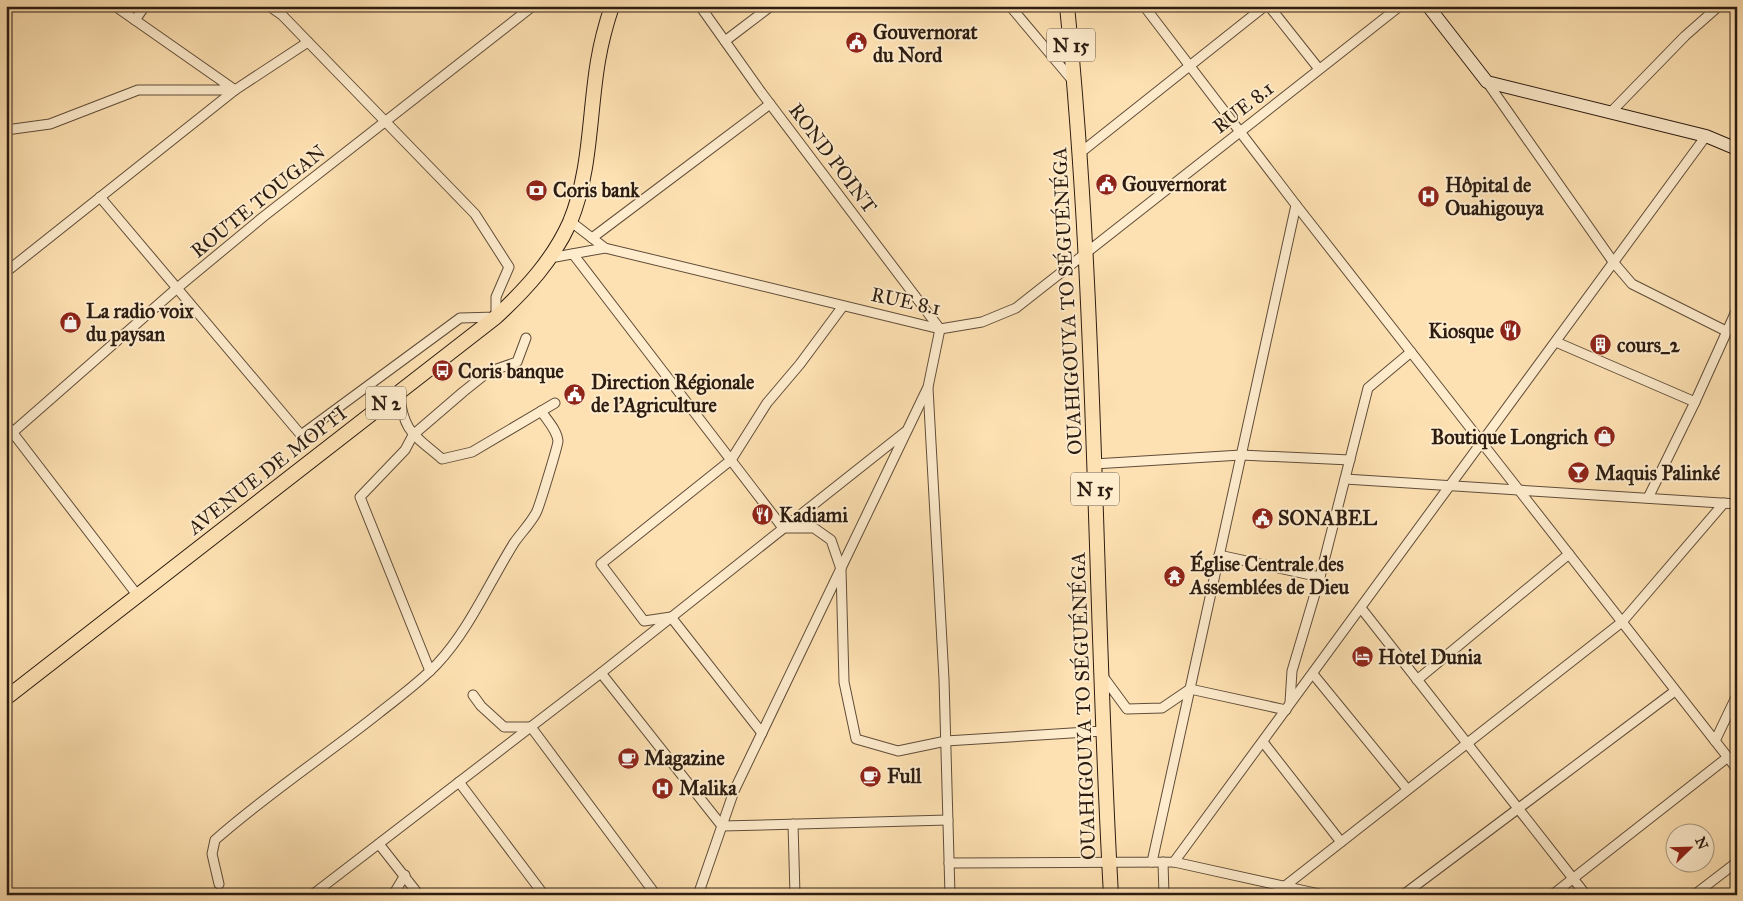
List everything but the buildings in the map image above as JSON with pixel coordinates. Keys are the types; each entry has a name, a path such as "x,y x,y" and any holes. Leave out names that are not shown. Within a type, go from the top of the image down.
{"main road":[{"name":"AVENUE DE MOPTI","path":"6,698 496,317 528,287 550,258 570,221 586,163 598,62 612,6"},
{"name":"OUAHIGOUYA TO SÉGUÉNÉGA","path":"1067,6 1075,84 1086,252 1103,732 1111,895"},
{"path":"1428,6 1487,82 1706,136 1737,149"}],"street":[{"path":"115,6 235,90"},
{"path":"135,20 145,6"},
{"path":"100,197 301,436 460,318 496,317 496,297 509,267 475,214 387,121 282,15 269,6"},
{"name":"ROUTE TOUGAN","path":"13,432 176,289 263,217 533,6"},
{"name":"ROND POINT","path":"700,6 770,104 940,329"},
{"path":"725,42 771,6"},
{"path":"1010,6 1075,84"},
{"path":"1144,6 1296,205 1737,769"},
{"path":"1080,153 1265,6"},
{"path":"1269,6 1319,70"},
{"name":"RUE 8.1","path":"550,258 604,248 940,329 982,322 1016,308 1400,6"},
{"path":"1612,112 1685,36 1719,6"},
{"path":"6,272 235,90 308,42"},
{"path":"1487,82 1614,263 1632,284 1726,331"},
{"path":"6,130 50,124 138,90 235,90"},
{"path":"592,238 770,104"},
{"path":"1174,862 1706,136"},
{"path":"1152,862 1296,205"},
{"name":"RUE 8.1","path":"570,221 604,248"},
{"path":"573,254 783,528"},
{"path":"671,617 644,621 601,564 731,460 767,403 800,364 843,306"},
{"path":"1648,498 1695,402 1737,309"},
{"path":"698,895 734,791 928,387 940,329"},
{"path":"430,671 360,497 405,450 414,435 488,372 517,362 526,338"},
{"path":"1556,342 1695,402"},
{"path":"1288,706 1292,671 1320,577 1368,388 1411,352"},
{"path":"928,387 946,741 950,895"},
{"path":"399,393 402,416 414,435 442,460 472,452 555,404"},
{"path":"219,884 212,854 215,840 277,788 334,749 430,671 468,620 514,542 537,512 558,441 552,427 541,412"},
{"path":"6,424 138,596"},
{"path":"315,894 601,673 908,430"},
{"path":"1094,464 1241,455 1350,460"},
{"path":"1345,479 1731,503"},
{"path":"1285,886 1465,743 1622,622 1731,503 1737,494"},
{"path":"783,528 814,528 831,540 841,569 844,682 856,739 898,751 946,741 1103,732"},
{"path":"1417,680 1569,554"},
{"path":"1219,555 1320,577"},
{"path":"1361,608 1586,895"},
{"path":"671,617 762,733"},
{"path":"601,673 722,826"},
{"path":"1313,674 1407,789"},
{"path":"1102,675 1127,709 1162,708 1190,688 1288,706"},
{"path":"1403,895 1675,691"},
{"path":"473,695 481,706 504,728 531,727"},
{"path":"1715,741 1737,695"},
{"path":"531,727 656,895"},
{"path":"1262,742 1341,842"},
{"path":"1552,895 1728,757"},
{"path":"459,782 544,895"},
{"path":"722,826 948,820"},
{"path":"793,824 795,895"},
{"path":"379,844 419,895"},
{"path":"1163,862 1164,895"},
{"path":"949,863 1174,862 1324,895"},
{"path":"1694,895 1737,862"},
{"path":"393,895 405,875"}],"place":[{"name":"Gouvernorat du Nord","path":"857,43"},
{"name":"Gouvernorat","path":"1106,184"},
{"name":"Coris bank","path":"537,190"},
{"name":"Hôpital de Ouahigouya","path":"1429,196"},
{"name":"La radio voix du paysan","path":"70,322"},
{"name":"Kiosque","path":"1510,331"},
{"name":"cours_2","path":"1601,345"},
{"name":"Coris banque","path":"442,371"},
{"name":"Direction Régionale de l'Agriculture","path":"575,394"},
{"name":"Boutique Longrich","path":"1604,437"},
{"name":"Maquis Palinké","path":"1579,473"},
{"name":"Kadiami","path":"763,515"},
{"name":"SONABEL","path":"1262,518"},
{"name":"Église Centrale des Assemblées de Dieu","path":"1174,576"},
{"name":"Hotel Dunia","path":"1362,657"},
{"name":"Magazine","path":"628,758"},
{"name":"Full","path":"871,776"},
{"name":"Malika","path":"663,788"}]}
